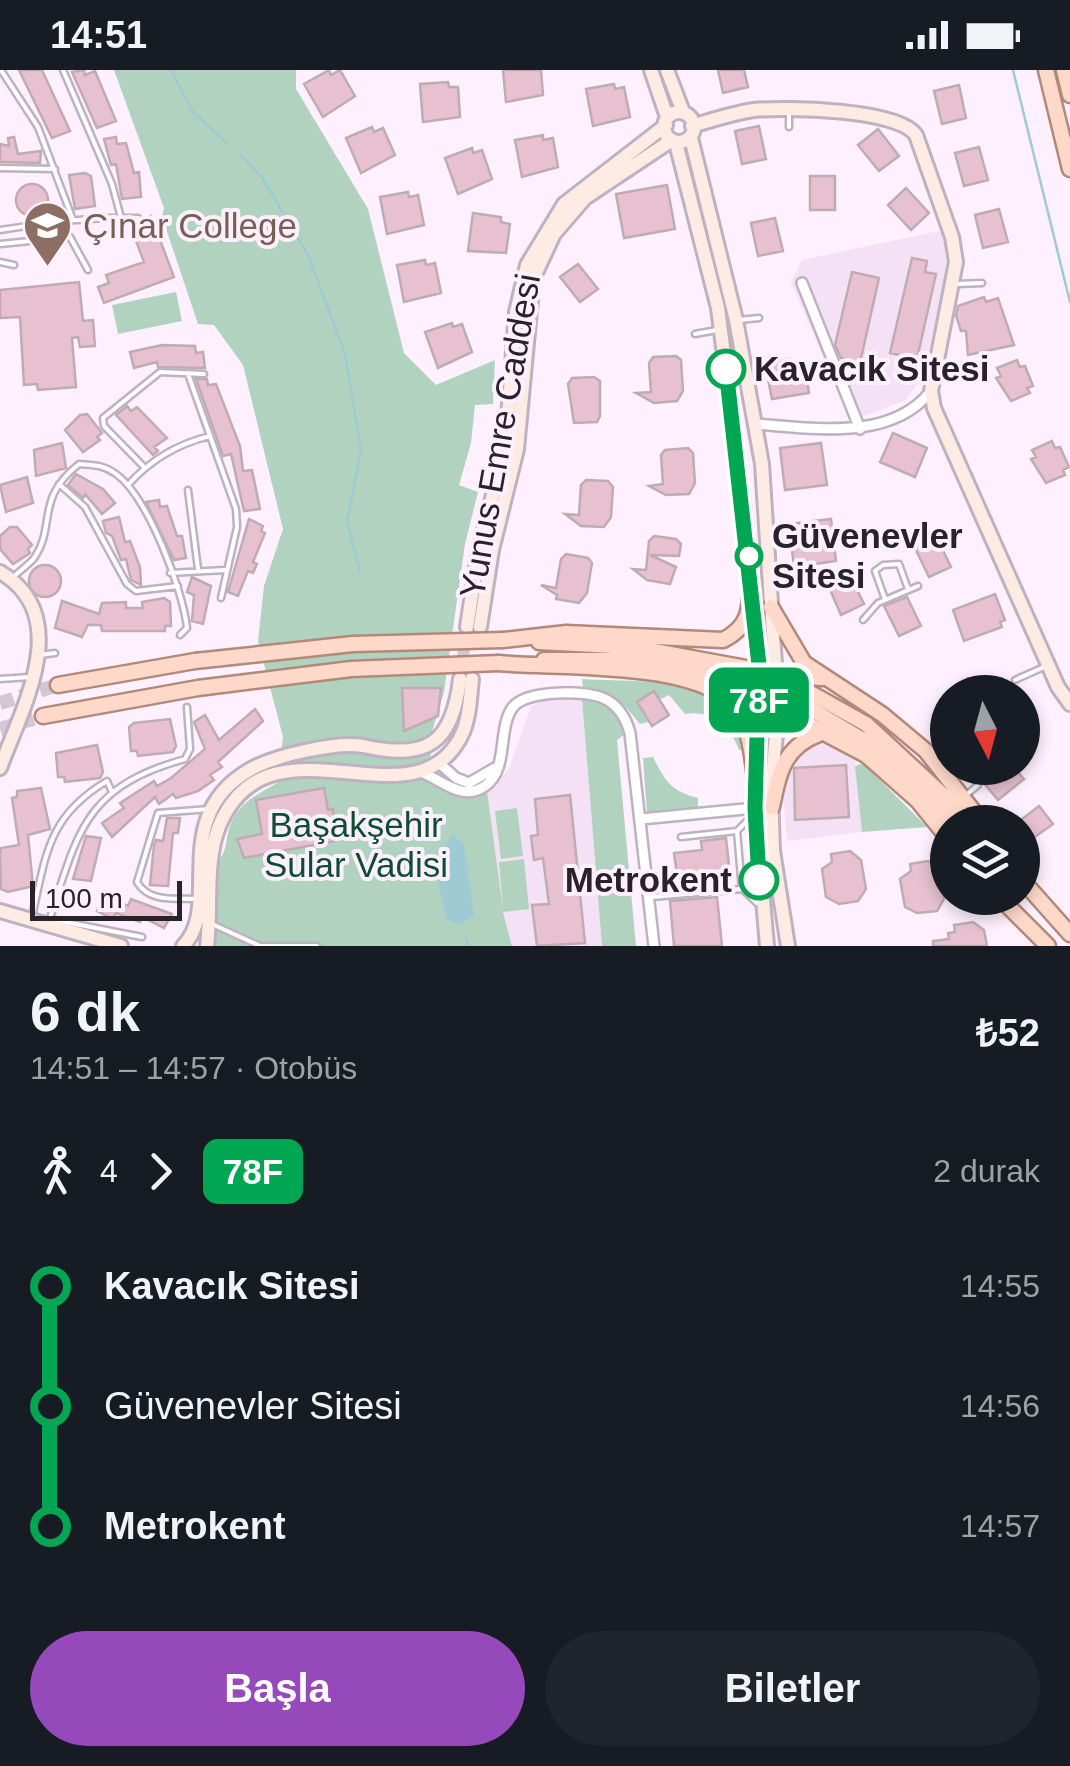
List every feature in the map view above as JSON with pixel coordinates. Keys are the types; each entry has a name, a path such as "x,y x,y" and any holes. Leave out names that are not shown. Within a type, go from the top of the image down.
{"main road":[{"path":"1046,70 1070,169"},
{"path":"1064,70 1070,95"},
{"path":"503,640 566,633 723,640 739,632 749,616 751,578"},
{"path":"771,607 790,644 823,678 882,714 926,751 971,805"},
{"path":"43,716 198,688 351,669 641,660 745,673 632,646 503,640 353,644 194,661 58,685"},
{"path":"499,663 671,676 718,690 744,722 756,784"},
{"path":"820,734 794,718 788,699 798,676 823,678"},
{"path":"934,805 883,752 797,692 866,724 954,805"},
{"path":"772,807 788,753 800,741 830,734 866,755 930,816"},
{"path":"1040,902 1070,934"},
{"path":"1047,910 1070,918"},
{"path":"1020,915 1030,924"},
{"path":"1023,915 1048,946"}],"street":[{"path":"651,70 674,142 721,329 759,665 755,811 766,946"},
{"path":"667,70 692,132 736,320 762,464 778,710 772,807 774,850 788,946"},
{"name":"Yunus Emre Caddesi","path":"683,112 564,204 527,264 516,312 506,443 486,516 474,627 518,450 534,280 554,234 584,198 692,132 752,110 886,118 912,128 952,237 954,284"},
{"path":"802,283 860,429"},
{"path":"954,284 931,390 934,408 1048,665 1070,704"},
{"path":"732,425 746,433 756,424 860,429 922,402 931,390"},
{"path":"738,467 742,456 749,454 762,464"},
{"path":"0,768 40,655 35,614 5,575"},
{"path":"194,946 183,946 195,924 200,838 213,808 232,783 252,768 302,752 353,748 421,750 442,738 466,679 464,731 439,762 422,772"},
{"path":"207,946 213,845 233,801 264,776 314,769 422,772 459,792 479,789 492,780 510,711 523,699 604,698 628,724 654,946"},
{"path":"353,748 347,761 358,772"},
{"path":"358,772 372,765 370,750"},
{"path":"421,750 456,778 470,782 498,766"},
{"path":"302,752 314,769"},
{"path":"641,819 755,811"},
{"path":"0,911 121,946"}],"lane":[{"path":"1,70 38,126 74,220"},
{"path":"63,70 112,184 120,214"},
{"path":"789,110 790,127"},
{"path":"0,168 54,169"},
{"path":"0,230 74,220 102,221 120,214 138,218"},
{"path":"0,244 70,237 88,270"},
{"path":"0,262 14,264"},
{"path":"954,284 982,283"},
{"path":"736,320 759,318"},
{"path":"696,334 721,329"},
{"path":"144,466 104,426 102,418 160,372 204,374"},
{"path":"188,374 236,509 237,527 224,570 221,598"},
{"path":"128,485 144,466 178,446 210,436"},
{"path":"5,575 34,558 45,514 60,484 79,464 100,465 128,485 186,602 187,628 180,636"},
{"path":"60,484 100,528 128,584 136,591 178,586"},
{"path":"188,490 198,569"},
{"path":"886,598 875,572 883,565 899,564 908,589"},
{"path":"170,573 224,570"},
{"path":"863,620 886,598 918,586"},
{"path":"40,655 55,653"},
{"path":"1025,675 1048,665"},
{"path":"0,678 34,677"},
{"path":"142,936 48,922 80,830 112,793 147,770 184,759 190,749 188,708"},
{"path":"358,772 368,786"},
{"path":"31,922 58,825 69,807 107,781 112,793"},
{"path":"965,796 978,785"},
{"path":"197,898 156,898 142,892 137,882 158,813 213,808"},
{"path":"681,837 736,831 755,811"},
{"path":"736,831 742,889 762,907"},
{"path":"648,898 742,889"},
{"path":"210,922 260,946 317,946"}],"shaded area":[{"path":"943,230 947,270 927,370 906,400 851,421 791,282 802,260"},
{"path":"582,699 602,946 512,946 500,899 487,791 509,769 531,706 543,700"},
{"path":"826,744 855,758 862,832 787,841 783,796 789,765 806,748"}],"green space":[{"name":"Başakşehir Sular Vadisi","path":"114,70 296,70 296,89 368,209 404,353 436,385 495,360 493,404 475,405 471,443 459,485 478,492 465,544 444,692 431,735 430,778 474,794 487,791 503,909 499,862 524,859 529,909 503,912 512,946 215,946 217,862 224,852 231,824 246,803 277,783 283,737 258,641 264,586 283,529 243,365 214,325 198,324 162,217 164,208"},
{"path":"176,292 182,321 118,334 112,305"},
{"path":"582,679 662,683 703,692 730,713 745,749 739,750 731,733 719,721 704,714 685,714 669,695 661,699 654,691 636,702 648,722 640,724 616,698 583,687"},
{"path":"582,699 611,708 626,733 617,740 636,946 602,946"},
{"path":"653,757 670,784 698,798 698,809 647,813 643,758"},
{"path":"863,763 927,827 862,832 855,766"},
{"path":"517,808 523,856 501,859 495,811"}],"water":[{"path":"452,835 464,843 474,916 459,925 446,919 437,877 399,867 406,861 428,862"}],"building":[{"path":"19,70 42,70 70,131 52,138"},
{"path":"84,70 85,75 95,71 116,121 97,128 72,72"},
{"path":"329,70 331,75 340,70 355,96 323,117 304,84"},
{"path":"503,70 541,70 543,95 506,102"},
{"path":"718,70 744,70 748,87 723,93"},
{"path":"448,82 449,87 458,87 460,117 423,122 420,84"},
{"path":"614,84 615,89 624,87 630,117 593,126 586,89"},
{"path":"959,85 966,118 942,124 934,91"},
{"path":"759,126 766,159 742,164 735,131"},
{"path":"372,127 374,132 383,128 395,155 361,173 346,138"},
{"path":"878,129 899,156 879,171 858,145"},
{"path":"543,135 543,140 553,138 558,167 522,177 515,140"},
{"path":"14,137 18,154 41,151 40,163 0,162 0,144 9,146 8,138"},
{"path":"116,137 117,144 126,143 134,173 139,172 141,197 122,199 116,164 111,165 104,139"},
{"path":"979,147 988,180 964,186 955,153"},
{"path":"472,148 473,153 482,150 492,179 458,194 445,158"},
{"path":"69,175 91,176 95,206 75,209"},
{"path":"810,176 835,176 835,210 810,210"},
{"path":"32,184 44,188 48,200 44,212 32,216 20,212 16,200 20,188"},
{"path":"667,185 675,229 624,238 616,194"},
{"path":"906,188 929,213 911,230 888,205"},
{"path":"408,192 409,197 418,195 424,225 387,234 380,197"},
{"path":"999,209 1008,242 983,248 975,215"},
{"path":"473,213 501,217 501,222 510,224 506,253 468,251"},
{"path":"151,216 174,277 104,303 98,287 109,283 106,275 144,262 133,233 138,231 135,224"},
{"path":"775,218 783,251 758,256 751,223"},
{"path":"912,258 927,261 925,272 936,274 917,359 890,353"},
{"path":"425,260 426,265 435,263 441,293 404,302 397,265"},
{"path":"578,264 598,289 580,302 560,277"},
{"path":"852,272 879,278 860,363 841,358 835,345"},
{"path":"79,282 83,321 93,320 95,346 80,347 78,337 72,338 76,387 38,390 37,384 24,385 20,317 0,318 0,290"},
{"path":"984,297 986,302 998,298 1014,345 968,355 966,331 961,331 956,316 958,306"},
{"path":"452,323 453,327 462,324 472,352 438,368 425,332"},
{"path":"162,345 195,346 196,353 203,352 205,368 158,367 157,362 134,368 130,352"},
{"path":"676,356 681,360 683,391 677,401 654,403 636,393 651,392 649,363 653,357"},
{"path":"790,359 791,365 804,363 809,393 772,399 765,364"},
{"path":"1017,360 1020,367 1025,366 1033,386 1027,388 1030,393 1011,401 996,378 1001,376 997,368"},
{"path":"594,377 600,381 600,416 597,422 574,423 568,384 572,378"},
{"path":"196,379 207,379 208,385 216,384 240,446 243,471 252,470 260,509 244,511 231,454 223,456"},
{"path":"127,406 131,411 137,407 167,438 154,447 158,451 153,455 116,415"},
{"path":"87,414 102,433 97,437 100,440 83,452 65,430 80,415"},
{"path":"893,433 927,448 915,477 880,462"},
{"path":"1052,441 1055,448 1060,447 1069,467 1063,470 1065,475 1046,483 1031,459 1036,457 1032,450"},
{"path":"62,443 66,468 36,476 34,450"},
{"path":"821,443 827,485 785,490 780,448"},
{"path":"688,448 693,453 695,483 689,494 666,495 649,486 663,484 661,455 665,450"},
{"path":"76,474 103,489 115,503 102,514 85,494 83,498 68,485"},
{"path":"27,477 33,503 6,512 0,485"},
{"path":"586,480 608,481 613,487 611,517 604,527 581,526 565,514 579,515 581,485"},
{"path":"159,500 160,507 167,506 177,536 182,536 186,558 174,560 146,502"},
{"path":"119,517 125,542 130,541 140,567 141,585 131,580 126,559 121,560 112,536 106,533 103,521"},
{"path":"249,519 263,526 261,531 265,533 253,562 257,564 253,573 248,571 238,596 228,592"},
{"path":"831,519 836,561 794,567 789,524"},
{"path":"10,527 17,527 32,545 30,553 13,564 0,549 0,536"},
{"path":"654,536 676,539 681,544 679,556 650,555 676,567 670,584 647,580 633,569 646,570 649,541"},
{"path":"936,536 951,567 929,577 914,546"},
{"path":"566,554 588,558 592,563 587,593 579,603 556,599 557,595 541,585 556,588 561,559"},
{"path":"45,565 56,570 61,581 56,592 45,597 34,592 29,581 34,570"},
{"path":"849,573 864,604 841,615 827,583"},
{"path":"192,577 211,586 203,624 192,621 194,595 187,592"},
{"path":"995,594 1005,620 1000,622 1002,627 964,641 953,610"},
{"path":"907,597 921,626 899,636 884,606"},
{"path":"164,598 170,602 171,626 165,626 165,631 102,631 101,625 88,625 82,637 55,628 62,601 99,614 102,603 126,602 126,608 143,608 142,602"},
{"path":"402,688 441,688 438,716 404,731"},
{"path":"654,691 669,715 652,726 637,702"},
{"path":"255,709 263,721 218,762 222,767 210,775 214,780 198,791 176,798 173,794 159,804 155,797 112,837 102,823 124,808 120,803 154,781 157,786 171,778 205,749 194,722 205,715 219,740"},
{"path":"170,719 176,746 173,752 138,756 137,751 131,751 129,727"},
{"path":"97,745 103,772 100,778 65,782 64,777 58,777 56,753"},
{"path":"846,765 849,817 795,820 794,768"},
{"path":"986,785 1017,785 998,800"},
{"path":"41,788 50,829 28,835 33,886 8,892 1,889 0,854 1,848 19,845 12,798 17,797 17,791"},
{"path":"324,788 328,810 333,809 335,841 244,858 237,839 262,834 256,800"},
{"path":"570,795 585,943 537,946 532,905 549,904 543,858 534,860 531,836 538,835 535,799"},
{"path":"1040,807 1053,824 1040,833"},
{"path":"167,818 180,818 178,833 173,833 168,886 150,885 154,845 156,840 163,841"},
{"path":"86,836 101,838 91,881 73,879"},
{"path":"726,838 730,875 696,879 696,887 679,889 674,853 702,850 701,841"},
{"path":"850,851 861,860 866,889 858,901 839,904 826,897 822,869 832,862 831,854"},
{"path":"930,862 930,912 917,913 905,907 900,879 911,871 910,864"},
{"path":"106,894 128,906 131,899 172,914 164,928 142,917 140,922 116,913 113,919 97,911"},
{"path":"717,897 722,946 674,946 670,901"},
{"path":"973,922 984,930 987,946 933,946 933,941 949,939 948,933 955,932 954,925"}],"waterway":[{"path":"171,70 193,112 228,144"},
{"path":"1013,70 1070,302"},
{"path":"240,154 263,179 308,255 345,354 361,450 347,522 360,571"},
{"path":"466,938 469,946"}],"tunnel":[{"path":"460,679 466,635"},
{"path":"0,703 58,685"},
{"path":"0,729 43,716"}],"bus line":[{"name":"78F","path":"726,369 759,665 755,808 759,880"}],"place":[{"name":"Çınar College","path":"48,268"},
{"name":"Kavacık Sitesi","path":"726,369"},
{"name":"Güvenevler Sitesi","path":"749,556"},
{"name":"Metrokent","path":"759,880"}]}
